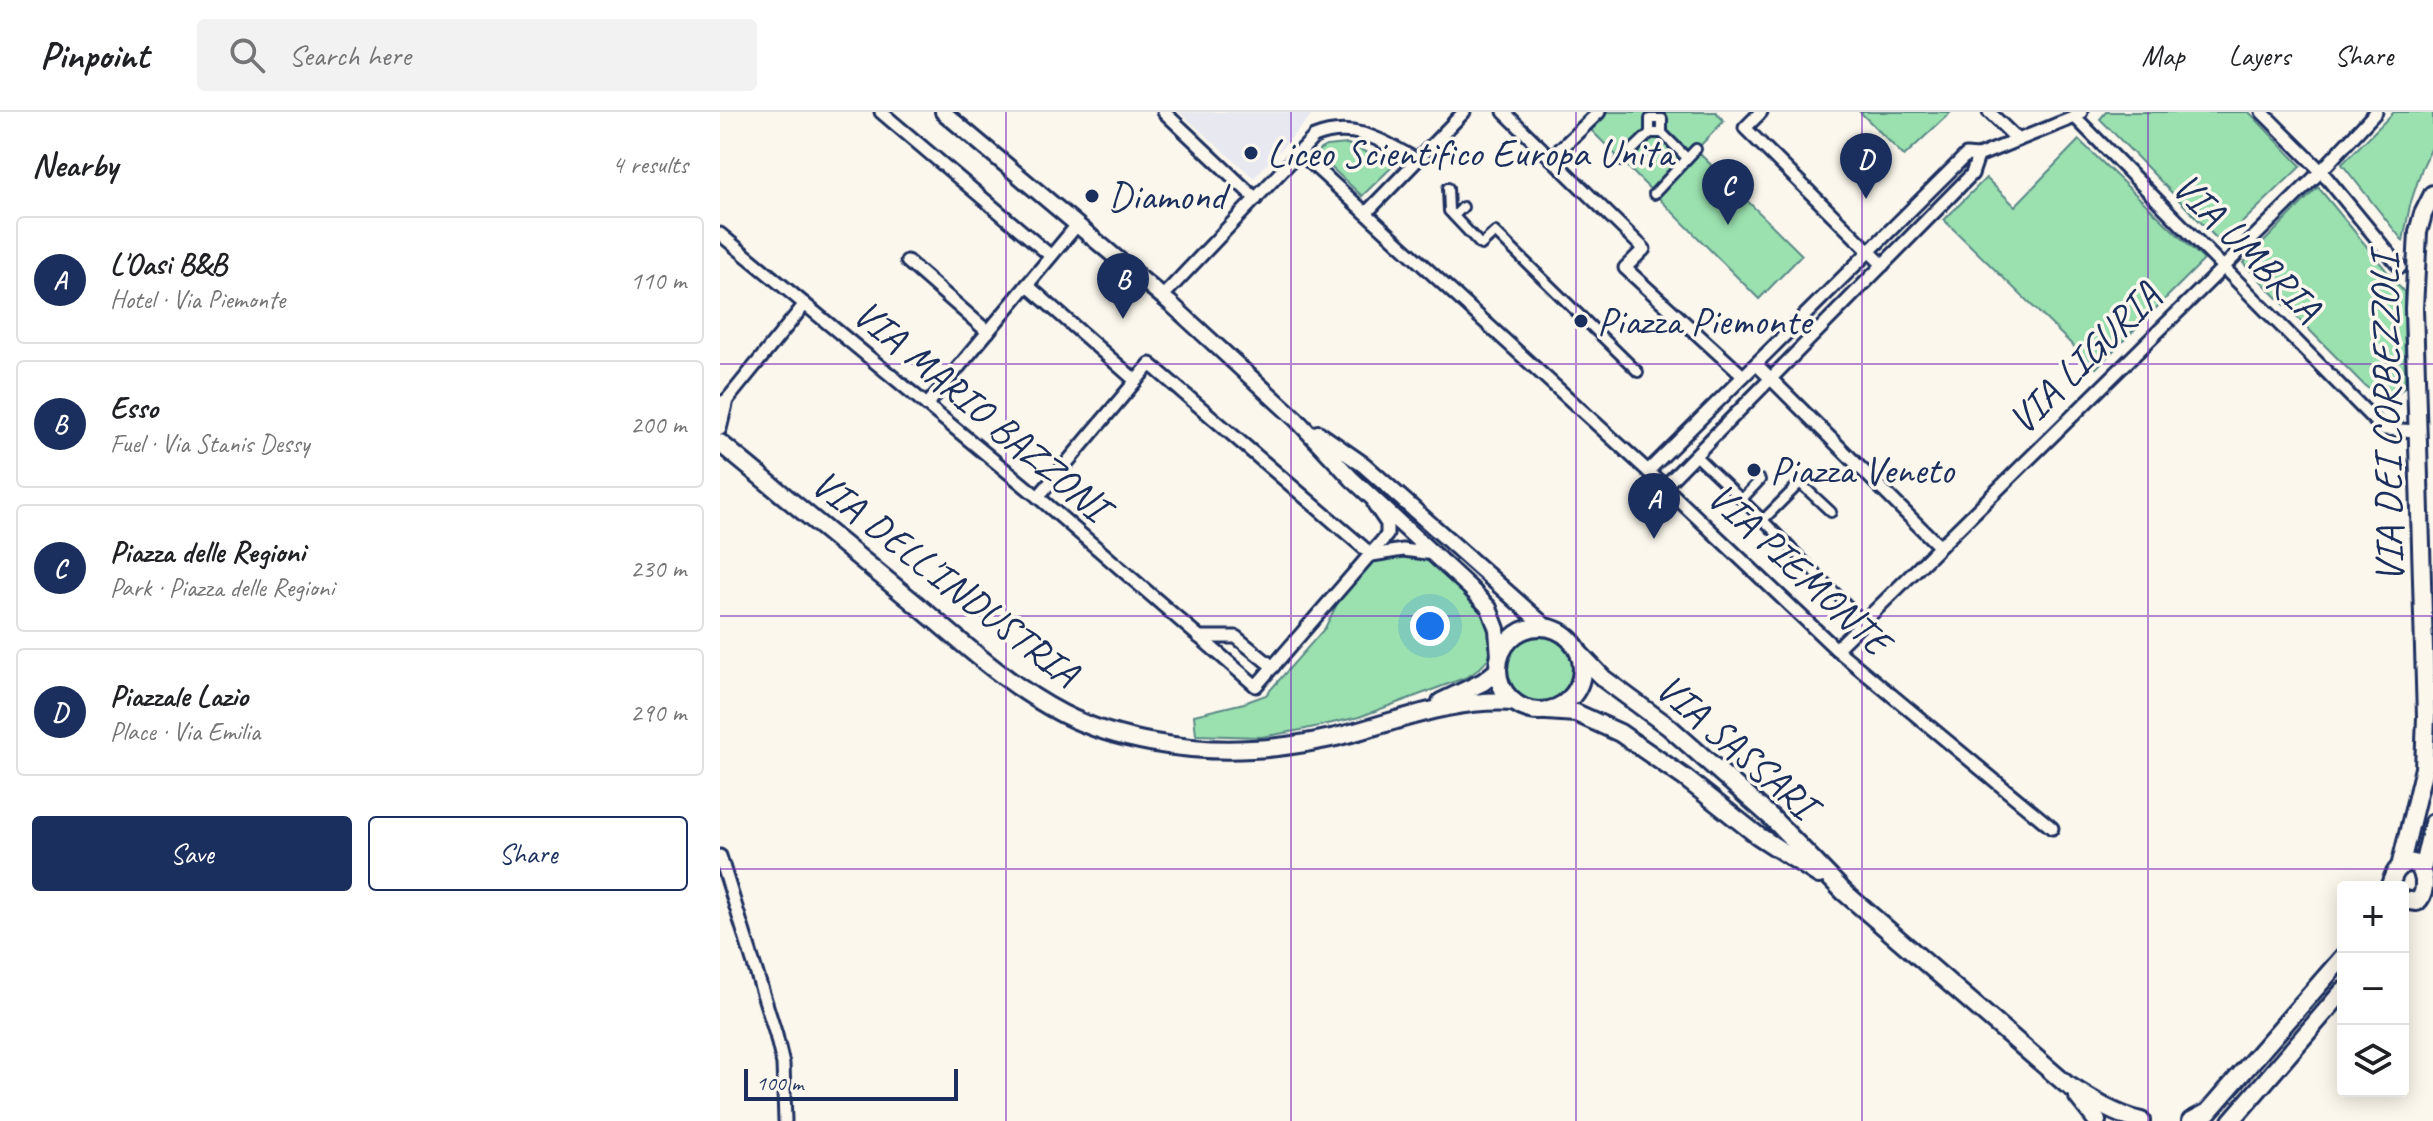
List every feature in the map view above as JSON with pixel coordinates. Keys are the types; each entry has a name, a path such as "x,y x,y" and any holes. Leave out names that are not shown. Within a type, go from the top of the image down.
{"main road":[{"name":"VIA DEI CORBEZZOLI","path":"2394,881 2424,768 2429,643 2414,308 2418,232 2433,194"},
{"name":"VIA DELL'INDUSTRIA","path":"720,443 1009,680 1064,714 1112,733 1224,751 1282,747 1337,736 1425,710 1491,701 1514,702"},
{"path":"1546,627 1566,636 1580,654 1581,679 1574,694 1562,705 1547,711 1526,709 1504,692 1498,664 1513,636 1529,628 1546,627"},
{"name":"VIA SASSARI","path":"1580,654 1604,679 1669,727 1772,818 1844,892 2066,1084 2094,1102 2141,1121"},
{"name":"VIA DELL'INDUSTRIA","path":"1425,710 1483,682 1498,664"},
{"name":"VIA SASSARI","path":"1547,711 1576,713 1620,733 1685,778 1757,835 1844,892"},
{"path":"2409,904 2429,880 2433,823"},
{"path":"2394,881 2411,863 2429,880"},
{"path":"2191,1121 2208,1112 2337,964"},
{"path":"2231,1121 2337,998"},
{"name":"VIA SASSARI","path":"2066,1084 2097,1121"}],"street":[{"path":"881,112 1051,256"},
{"path":"943,112 1162,297 1296,419 1365,491 1489,608 1497,629 1498,664"},
{"path":"1164,112 1256,199"},
{"path":"1366,213 1464,112"},
{"path":"1504,112 1644,249 1625,268 1743,376"},
{"path":"1551,158 1599,112"},
{"path":"1662,133 1662,119 1670,112"},
{"path":"1761,112 1745,128 1883,265"},
{"path":"1989,112 2018,140"},
{"path":"2262,112 2321,171 2400,267"},
{"name":"VIA LIGURIA","path":"1836,649 2321,171 2376,112"},
{"path":"1648,471 1958,161 1966,155 1978,156 2078,115"},
{"name":"VIA UMBRIA","path":"2078,115 2221,268 2383,429 2418,431"},
{"path":"1650,133 1646,116 1662,119"},
{"path":"1162,297 1314,137 1330,130 1347,130 1377,138 1417,160"},
{"path":"1621,161 1650,133 1662,133 1687,158"},
{"path":"1654,194 1696,149"},
{"name":"VIA PIEMONTE","path":"1299,152 1648,471 1836,649 2052,828"},
{"path":"1664,487 1972,174 1978,156"},
{"path":"1448,188 1449,211 1481,245 1495,232 1638,372"},
{"path":"1454,216 1463,207"},
{"path":"927,405 1077,225"},
{"name":"VIA MARIO BAZZONI","path":"720,234 1038,497 1256,686 1273,667"},
{"path":"907,261 988,332"},
{"path":"1027,285 1136,381"},
{"path":"720,429 724,402 805,304"},
{"path":"1038,497 1150,364 1372,555 1403,550 1434,554"},
{"path":"1756,364 1939,546"},
{"path":"1296,419 1364,465 1546,627"},
{"path":"1695,455 1863,621"},
{"path":"1742,499 1760,480"},
{"path":"1763,520 1800,483 1831,512"},
{"path":"1199,637 1236,637 1273,667 1387,535 1387,524 1365,491"},
{"path":"720,856 783,1064 785,1121"}],"shaded area":[{"name":"Liceo Scientifico Europa Unita","path":"1179,112 1315,112 1254,178"}],"green space":[{"path":"1607,112 1716,112 1724,121 1696,150 1802,255 1759,299 1590,129"},
{"path":"1860,112 1951,112 1904,156"},
{"path":"2106,112 2249,112 2301,166 2221,243 2100,119"},
{"path":"2394,112 2433,112 2433,145 2410,205 2403,241 2342,164"},
{"path":"2079,140 2204,260 2096,368 1944,220 1986,178 2015,206"},
{"path":"1348,144 1393,164 1362,196 1318,155 1319,150 1326,146"},
{"path":"2318,187 2404,292 2405,386 2391,396 2375,393 2365,386 2243,263"},
{"path":"1418,552 1485,614 1493,643 1489,658 1477,671 1359,717 1261,737 1196,735 1194,715 1266,695 1325,628 1348,582 1372,555"},
{"path":"1540,637 1558,643 1566,651 1572,669 1566,687 1558,695 1540,701 1522,695 1514,687 1508,669 1514,651 1522,643"}],"place":[{"name":"Liceo Scientifico Europa Unita","path":"1251,153"},
{"name":"Diamond","path":"1092,196"},
{"name":"Piazzale Lazio","path":"1866,199"},
{"name":"Piazza delle Regioni","path":"1728,225"},
{"name":"Esso","path":"1123,319"},
{"name":"Piazza Piemonte","path":"1581,321"},
{"name":"Piazza Veneto","path":"1754,470"},
{"name":"L'Oasi B&B","path":"1654,539"}]}
